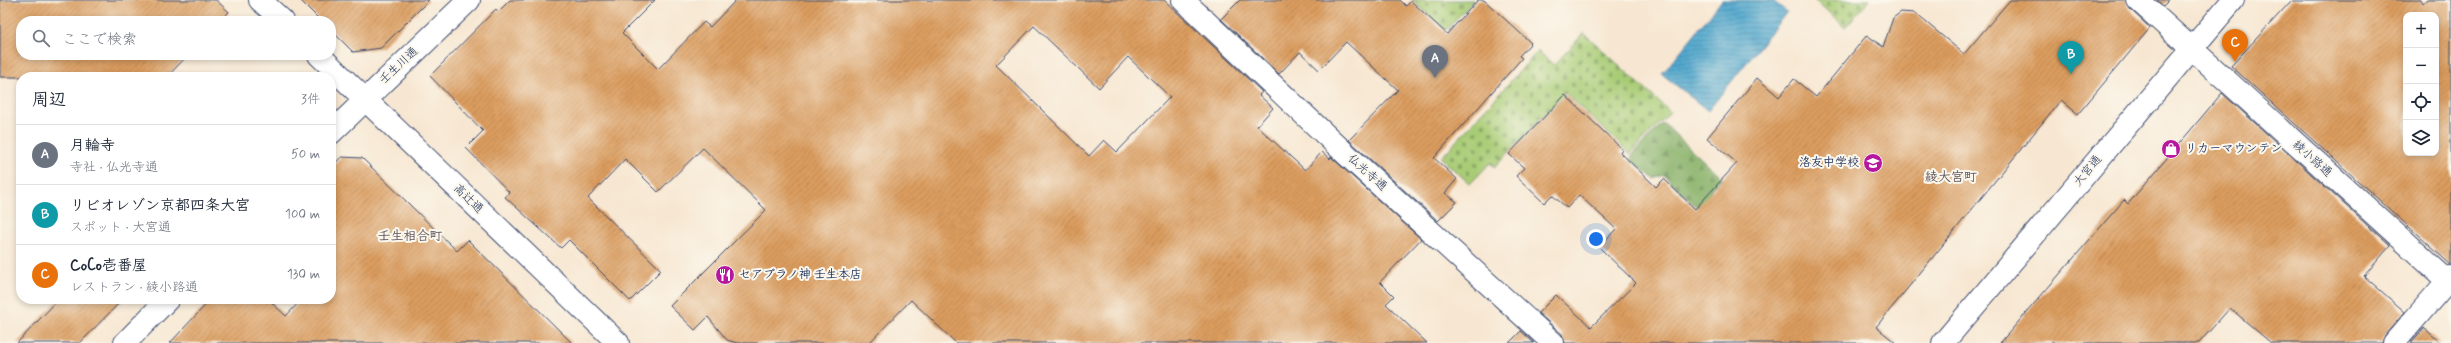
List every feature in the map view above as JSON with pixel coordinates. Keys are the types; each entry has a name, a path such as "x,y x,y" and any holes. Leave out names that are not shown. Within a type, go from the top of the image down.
{"street":[{"path":"260,0 278,16"},
{"name":"壬生川通","path":"336,128 469,0"},
{"name":"仏光寺通","path":"1183,0 1348,156 1553,343"},
{"name":"綾小路通","path":"2138,0 2450,281"},
{"name":"大宮通","path":"1943,343 2233,0"},
{"name":"高辻通","path":"324,60 618,343"},
{"path":"2394,343 2450,281"},
{"path":"125,343 163,304"}],"green space":[{"path":"1412,0 1474,0 1446,30"},
{"path":"1815,0 1870,0 1845,27"},
{"path":"1584,33 1670,112 1630,154 1565,93 1495,167 1490,163 1470,184 1441,158 1538,51 1554,65"},
{"path":"1663,123 1722,178 1710,190 1724,204 1709,219 1664,175 1654,179 1631,160 1632,155"}],"water":[{"path":"1722,0 1772,0 1787,12 1708,111 1662,74"}],"building":[{"path":"0,0 216,0 229,12 225,16 16,16 16,60 183,60 172,72 16,72 16,77 0,77"},
{"path":"300,0 429,0 381,48 353,52 336,35 336,16 316,16"},
{"path":"510,0 655,0 622,33 658,69 704,22 710,27 736,0 1164,0 1262,92 1259,95 1273,108 1257,126 1305,170 1322,152 1330,159 1331,157 1421,239 1380,282 1394,296 1386,304 1427,343 956,343 911,300 869,343 737,343 727,340 708,317 695,330 670,306 766,210 703,148 658,192 625,159 588,198 661,270 630,301 569,240 561,248 505,197 509,192 466,148 483,131 430,76 496,9 498,12","holes":["1034,26 1099,88 1128,57 1170,97 1117,152 1104,140 1089,156 996,65"]},
{"path":"1240,0 1400,0 1406,6 1411,1 1447,34 1478,0 1484,0 1531,43 1519,56 1522,58 1434,158 1457,179 1445,193 1457,202 1438,221 1349,140 1398,90 1346,42 1319,70 1300,52 1279,74 1221,19"},
{"path":"2010,0 2126,0 2130,9 2150,28 2078,114 2061,100 1876,327 1896,343 1565,343 1562,334 1538,313 1556,295 1591,327 1636,283 1599,247 1616,229 1579,195 1567,208 1552,195 1544,203 1516,176 1524,168 1509,154 1565,95 1622,149 1620,152 1656,187 1664,179 1695,209 1737,163 1707,138 1757,78 1779,97 1794,79 1816,97 1867,35 1883,47 1893,18 1901,12 1915,13 1964,54"},
{"path":"2157,0 2169,0 2163,6"},
{"path":"2292,0 2421,0 2423,4 2427,0 2451,0 2451,265 2231,66"},
{"path":"2222,93 2390,246 2364,276 2405,312 2385,335 2382,343 2271,343 2230,308 2199,343 2000,343 2124,200 2128,204"},
{"path":"341,157 362,158 457,251 468,240 572,343 170,343 206,304 273,304 286,316 297,304 336,304 336,162"},
{"path":"54,304 118,304 80,343 17,343"},
{"path":"2424,328 2441,343 2411,343"},
{"path":"1521,331 1534,343 1509,343"}],"place":[{"name":"CoCo壱番屋","path":"2235,62"},
{"name":"リビオレゾン京都四条大宮","path":"2071,74"},
{"name":"月輪寺","path":"1435,78"},
{"name":"リカーマウンテン","path":"2171,149"},
{"name":"洛友中学校","path":"1873,163"},
{"name":"セアブラノ神 壬生本店","path":"725,275"}],"district":[{"name":"綾大宮町","path":"1951,177"},
{"name":"壬生相合町","path":"410,236"}]}
